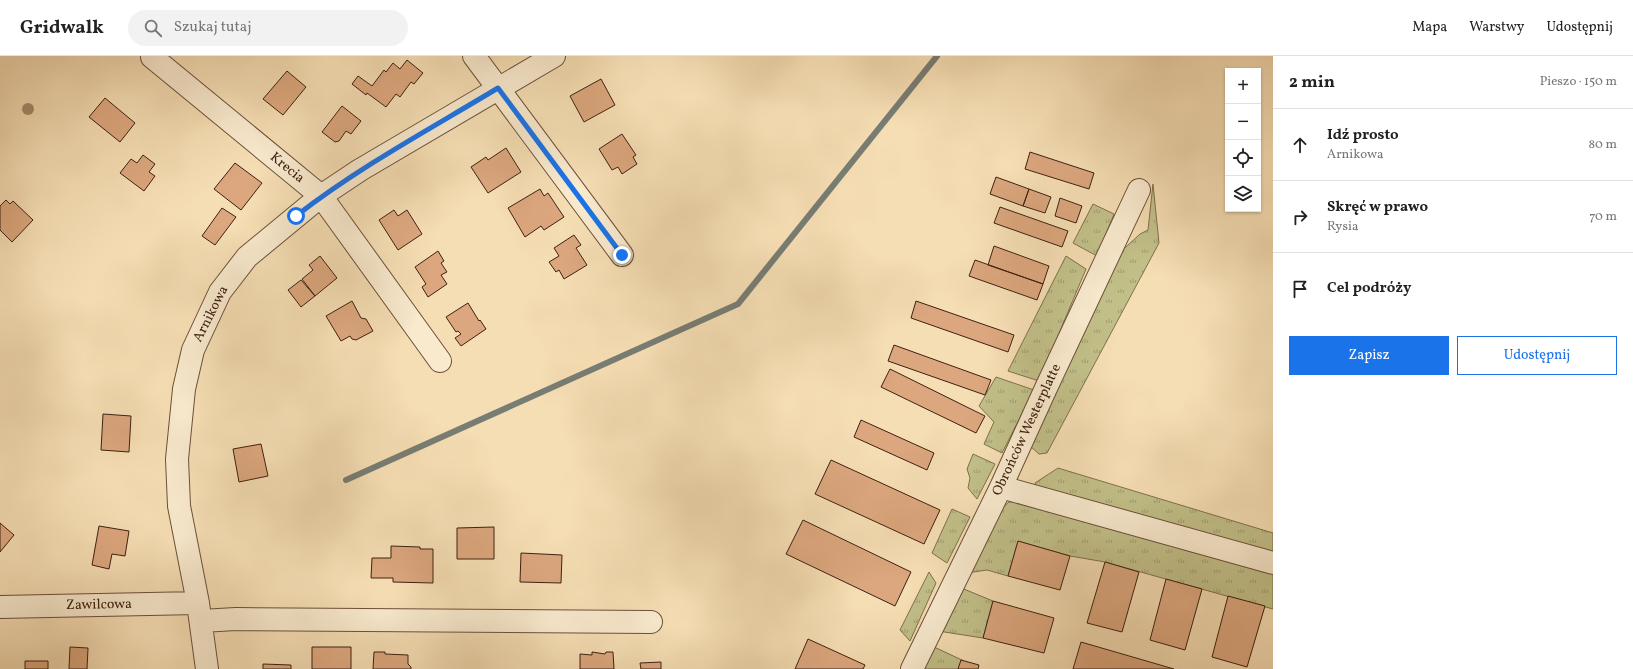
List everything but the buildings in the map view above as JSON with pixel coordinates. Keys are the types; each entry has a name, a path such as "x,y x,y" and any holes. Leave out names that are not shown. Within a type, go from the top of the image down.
{"street":[{"path":"474,56 622,255"},
{"name":"Arnikowa","path":"207,669 200,612 179,506 176,459 184,389 193,350 220,292 247,257 321,196 360,170 554,56"},
{"name":"Krecia","path":"152,57 321,196 440,361"},
{"name":"Obrońców Westerplatte","path":"912,669 1001,487 1139,190"},
{"path":"1001,487 1273,563"},
{"name":"Zawilcowa","path":"0,607 200,612 244,619 651,622"}],"green space":[{"path":"1153,184 1159,243 1047,453 1039,454 1030,446 1114,258 1140,234 1148,230"},
{"path":"1093,204 1114,214 1097,256 1073,243"},
{"path":"1066,256 1086,269 1039,381 1008,371"},
{"path":"996,377 1034,390 1002,453 984,444 994,422 979,406"},
{"path":"973,454 995,464 977,499 968,488 970,478 967,469"},
{"path":"1058,468 1273,533 1273,557 1038,490 1035,483"},
{"path":"1024,500 1273,568 1273,609 1105,562 1070,556 1018,541 1008,576 987,570 967,573 996,513 1009,502"},
{"path":"952,509 970,517 947,563 932,553"},
{"path":"929,572 936,583 910,641 900,630"},
{"path":"959,587 993,601 983,638 938,631"},
{"path":"932,646 964,661 962,669 922,669"}],"waterway":[{"path":"346,480 738,304 937,56"}],"route":[{"path":"296,216 321,196 360,170 498,88 622,255"}]}
